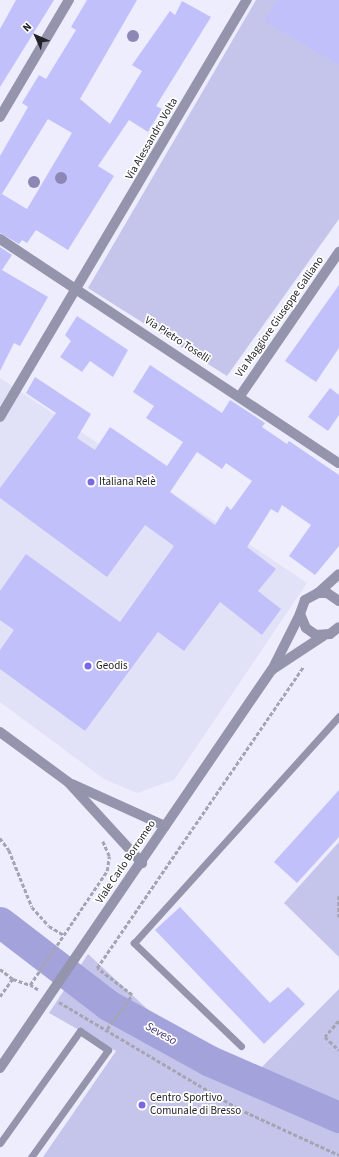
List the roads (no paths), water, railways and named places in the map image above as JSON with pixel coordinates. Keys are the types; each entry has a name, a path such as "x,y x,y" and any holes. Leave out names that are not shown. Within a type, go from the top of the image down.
{"street":[{"path":"0,117 69,0"},
{"name":"Via Alessandro Volta","path":"0,417 18,391 247,0"},
{"name":"Via Pietro Toselli","path":"0,239 240,396 339,463"},
{"name":"Via Maggiore Giuseppe Galliano","path":"240,396 339,252"},
{"path":"318,593 336,598 339,575"},
{"name":"Viale Carlo Borromeo","path":"0,1068 272,670 306,600 318,593 339,575"},
{"path":"300,614 306,628 323,636"},
{"name":"Viale Carlo Borromeo","path":"272,670 339,627"},
{"path":"0,732 68,782 142,862"},
{"path":"68,782 165,826"}],"lane":[{"path":"241,1046 134,943 339,716"},
{"path":"0,1143 80,1031 108,1050 31,1157"}],"waterway":[{"name":"Seveso","path":"0,922 108,1005 210,1061 339,1117"}],"place":[{"name":"Italiana Relè","path":"91,482"},
{"name":"Geodis","path":"88,666"},
{"name":"Centro Sportivo Comunale di Bresso","path":"142,1105"}]}
